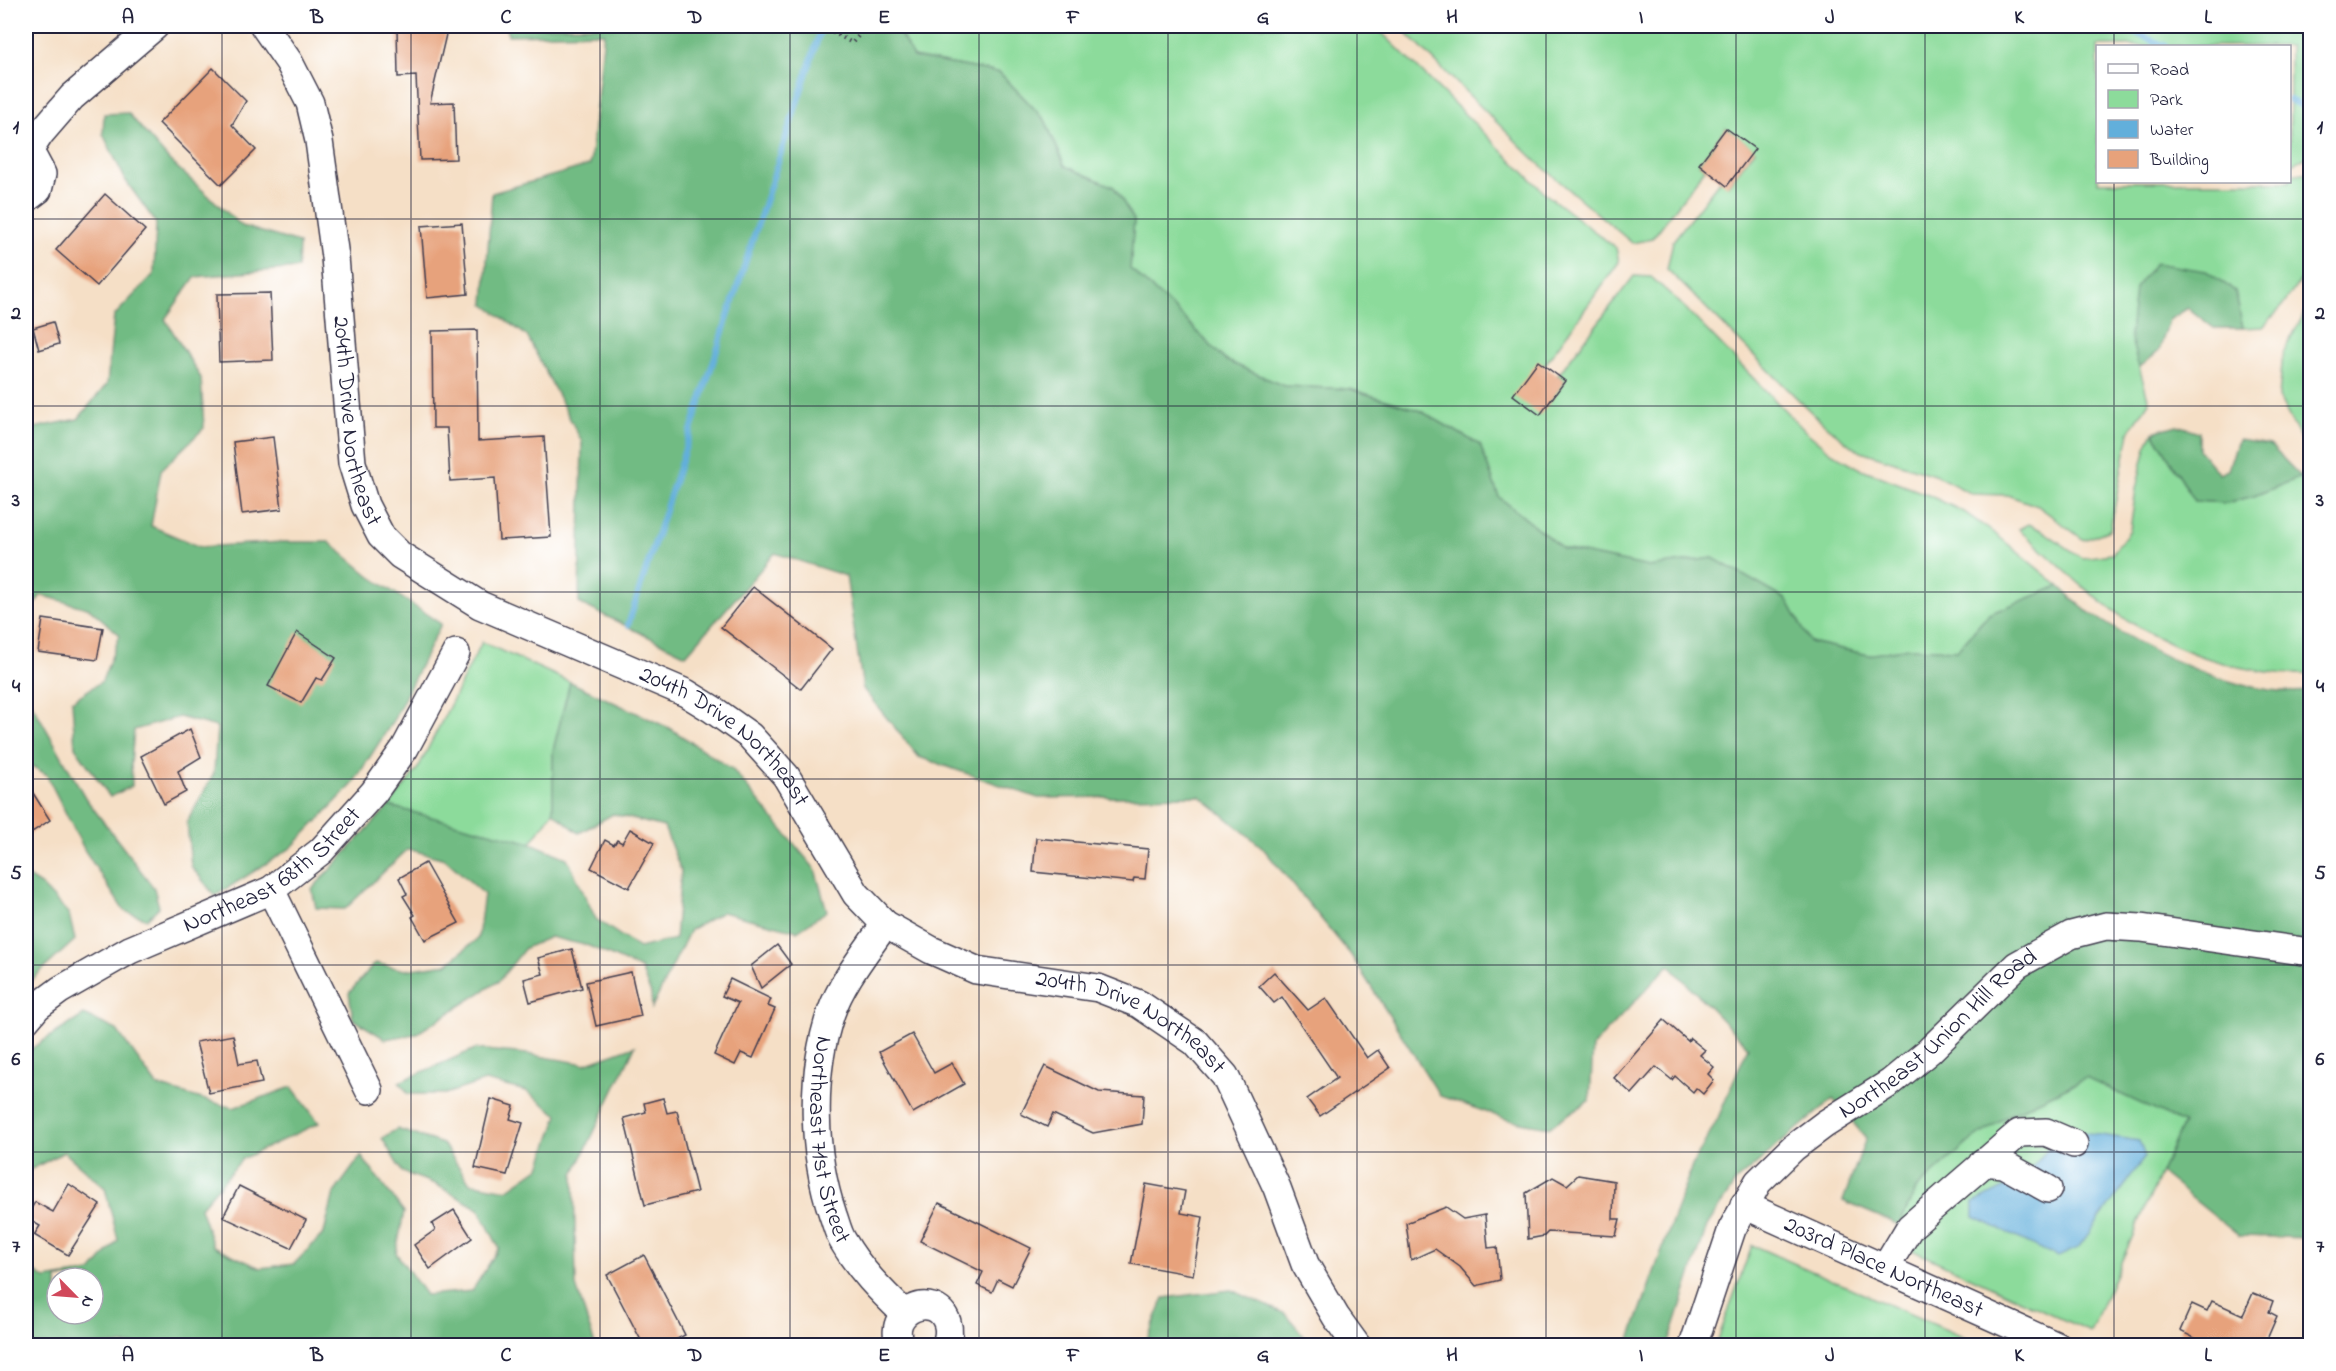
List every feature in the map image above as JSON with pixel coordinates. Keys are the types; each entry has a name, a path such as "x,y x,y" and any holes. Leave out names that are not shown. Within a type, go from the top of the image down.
{"street":[{"path":"26,199 38,190 42,174 34,159 26,154 40,134 72,97 155,26"},
{"name":"204th Drive Northeast","path":"264,26 289,62 310,103 319,141 334,256 352,463 365,505 381,536 400,555 480,605 686,693 750,736 786,776 856,894 885,924 931,950 976,970 1098,988 1139,1004 1195,1042 1225,1076 1277,1188 1305,1264 1336,1317 1357,1346"},
{"name":"Northeast 68th Street","path":"26,1020 37,1007 60,990 130,950 271,890 321,851 374,792 405,748 456,653"},
{"path":"271,890 369,1090"},
{"name":"Northeast 71st Street","path":"885,924 851,975 831,1012 819,1066 816,1136 828,1200 841,1239 869,1279 904,1313"},
{"name":"Northeast Union Hill Road","path":"1693,1346 1725,1247 1744,1205 1758,1182 1793,1148 1825,1124 1890,1083 1921,1058 2017,964 2071,935 2106,926 2141,928 2310,952"},
{"path":"1886,1267 1910,1227 2019,1133 2046,1132 2074,1144"},
{"path":"1983,1162 2003,1164 2048,1190"},
{"name":"203rd Place Northeast","path":"1744,1205 2058,1346"},
{"path":"901,1346 897,1330 904,1313 920,1306 938,1310 945,1316 949,1334 945,1346"}],"path":[{"path":"822,26 852,44 867,26"}],"green space":[{"path":"505,26 901,26 898,30 913,57 1000,73 1045,120 1065,166 1114,187 1134,220 1130,269 1177,311 1225,360 1284,386 1350,389 1419,410 1480,445 1499,497 1563,549 1649,567 1713,558 1787,600 1810,642 1869,655 1908,648 1957,650 1989,614 2059,586 2082,607 2113,628 2166,657 2224,680 2283,691 2310,691 2310,1238 2239,1236 2161,1173 2183,1123 2086,1078 2009,1115 1968,1143 1916,1189 1899,1225 1843,1201 1866,1138 1833,1099 1737,1180 1707,1226 1668,1345 1628,1345 1692,1166 1718,1118 1748,1047 1669,965 1593,1046 1590,1100 1549,1127 1509,1120 1440,1096 1351,955 1262,847 1200,796 1038,798 919,757 863,689 846,576 775,553 686,655 579,603 582,442 527,336 484,304 492,193 590,165 604,33 508,35"},
{"path":"901,26 1375,26 1547,195 1616,248 1619,262 1544,366 1540,414 1565,381 1558,375 1634,276 1651,277 1678,301 1805,431 1831,452 1859,468 1926,494 1964,512 1998,536 2059,586 1989,614 1957,650 1908,648 1869,655 1810,642 1787,600 1713,558 1649,567 1563,549 1499,497 1480,445 1419,410 1350,389 1284,386 1225,360 1177,311 1130,269 1134,220 1114,187 1065,166 1045,120 1000,73 913,57 898,29"},
{"path":"1399,26 2310,26 2310,156 2294,163 2291,163 2291,45 2096,45 2096,183 2291,183 2291,175 2310,172 2310,266 2282,307 2263,327 2243,328 2235,291 2206,271 2130,335 2149,402 2129,432 2110,530 2084,540 2038,506 2007,495 1972,494 1937,476 1855,449 1817,418 1667,269 1673,241 1720,180 1728,185 1755,150 1726,128 1699,164 1705,169 1652,239 1632,243 1538,163"},
{"path":"128,113 169,160 242,226 299,243 298,268 195,277 165,319 201,378 204,428 161,470 151,526 200,547 329,542 371,577 441,624 393,721 352,785 291,848 215,896 191,866 187,822 214,773 217,727 179,717 134,730 131,763 132,786 110,797 75,747 72,701 102,681 120,635 90,609 41,595 26,617 26,420 34,428 78,419 107,384 114,316 154,274 156,223 126,181 103,134 104,114"},
{"path":"2155,263 2206,271 2235,291 2243,328 2214,328 2188,308 2169,320 2159,351 2139,368 2130,335 2135,288"},
{"path":"2310,303 2310,457 2279,397 2283,353"},
{"path":"2177,425 2199,432 2199,450 2219,474 2228,470 2238,440 2270,445 2301,477 2254,496 2226,503 2195,501 2153,432"},
{"path":"2153,432 2195,501 2226,503 2254,496 2301,477 2310,488 2310,674 2263,672 2218,662 2152,635 2102,602 2019,529 2028,524 2043,531 2082,558 2112,554 2130,530 2136,489 2146,447"},
{"path":"482,642 570,682 553,751 553,812 531,843 389,806 418,768"},
{"path":"570,682 671,729 732,769 815,869 827,911 797,931 722,912 690,930 652,1008 651,994 641,969 589,946 550,937 525,948 499,981 416,1034 385,1039 353,1019 349,993 375,963 405,970 447,964 478,938 484,894 445,859 408,849 345,909 316,908 312,889 389,806 531,843 567,858 596,919 639,948 675,939 681,871 664,827 613,814 579,833 553,812 553,751"},
{"path":"26,696 86,799 154,888 159,907 147,919 124,911 85,851 46,774 26,763"},
{"path":"26,876 42,886 69,914 75,940 26,985"},
{"path":"84,1015 117,1030 157,1086 233,1108 292,1087 319,1123 242,1159 200,1208 213,1246 260,1268 294,1264 324,1233 334,1193 361,1156 404,1212 396,1253 426,1295 472,1291 499,1248 479,1209 435,1184 402,1172 382,1138 397,1129 443,1144 470,1183 507,1190 540,1167 558,1115 526,1091 485,1081 445,1094 408,1094 399,1082 475,1049 527,1054 585,1064 635,1046 574,1174 576,1286 595,1345 26,1345 26,1265 45,1279 45,1326 105,1326 105,1266 96,1266 118,1240 105,1188 64,1152 26,1172 26,1059 32,1048"},
{"path":"2086,1078 2183,1123 2090,1332 1892,1241 1916,1189 1968,1143 2009,1115"},
{"path":"1752,1245 1981,1345 1716,1345"},
{"path":"1231,1290 1286,1314 1311,1345 1145,1345 1164,1298"}],"water":[{"path":"2061,1125 2082,1132 2139,1141 2145,1157 2078,1248 2058,1257 1974,1217 1974,1203 2016,1181 2035,1165"}],"building":[{"path":"397,26 448,26 430,103 454,102 456,159 420,160 416,76 398,77"},
{"path":"213,68 246,101 232,125 256,150 221,185 159,123"},
{"path":"1726,128 1755,149 1727,186 1699,164"},
{"path":"105,194 145,230 97,286 56,250"},
{"path":"462,223 468,294 427,298 421,226"},
{"path":"270,293 273,360 219,362 217,294"},
{"path":"53,322 59,344 39,350 33,328"},
{"path":"477,330 478,441 544,437 551,537 499,540 495,478 450,481 447,428 433,428 432,331"},
{"path":"1538,361 1565,381 1540,415 1513,395"},
{"path":"273,437 282,509 242,514 233,442"},
{"path":"753,587 832,649 801,689 721,627"},
{"path":"43,619 103,628 97,660 38,652"},
{"path":"297,632 336,658 322,680 316,678 301,703 268,686"},
{"path":"190,729 201,757 178,771 186,792 164,804 141,756"},
{"path":"26,782 50,820 26,836"},
{"path":"630,829 654,843 629,888 591,868 605,840 614,845 617,840 622,843"},
{"path":"1036,838 1148,849 1145,879 1134,878 1133,882 1033,872"},
{"path":"425,863 459,923 425,940 412,917 415,915 403,896 407,894 399,878"},
{"path":"777,945 791,964 761,988 751,966"},
{"path":"572,949 582,988 530,1002 524,979 543,974 538,958"},
{"path":"631,972 641,1016 596,1026 586,982"},
{"path":"1274,972 1308,1010 1326,998 1367,1058 1378,1050 1390,1068 1320,1116 1307,1099 1337,1078 1282,997 1274,1003 1259,986"},
{"path":"730,979 771,999 768,1006 775,1009 753,1058 741,1053 735,1065 714,1055 738,1003 722,996"},
{"path":"1664,1020 1688,1041 1690,1038 1705,1050 1700,1055 1714,1067 1708,1074 1714,1080 1703,1094 1696,1088 1693,1092 1675,1076 1672,1080 1656,1067 1632,1094 1614,1078"},
{"path":"912,1034 934,1073 952,1063 964,1084 913,1113 879,1052"},
{"path":"233,1035 239,1064 257,1061 262,1083 209,1093 196,1042"},
{"path":"1045,1066 1099,1092 1144,1095 1142,1124 1093,1133 1053,1114 1047,1127 1021,1114"},
{"path":"663,1098 667,1113 677,1111 697,1192 645,1205 624,1118 646,1112 644,1103"},
{"path":"491,1099 514,1106 510,1119 523,1123 507,1175 475,1168"},
{"path":"1578,1175 1614,1181 1613,1219 1620,1219 1616,1236 1548,1232 1544,1236 1528,1239 1526,1193 1553,1177 1567,1185"},
{"path":"69,1184 100,1205 68,1255 34,1235 40,1226 26,1218 35,1202 53,1212"},
{"path":"1146,1184 1185,1191 1181,1213 1203,1217 1193,1275 1131,1264"},
{"path":"239,1186 306,1220 291,1248 223,1217"},
{"path":"939,1203 1031,1248 1012,1286 998,1279 992,1292 977,1285 983,1272 920,1241"},
{"path":"1446,1207 1463,1219 1485,1215 1488,1248 1497,1247 1500,1280 1476,1286 1460,1267 1435,1249 1411,1260 1406,1223"},
{"path":"454,1210 472,1238 430,1269 414,1245 435,1230 432,1224"},
{"path":"644,1255 685,1335 664,1346 644,1346 607,1275"},
{"path":"2253,1293 2273,1301 2269,1312 2277,1316 2264,1346 2211,1346 2180,1331 2192,1304 2207,1311 2212,1301 2243,1315"}],"waterway":[{"path":"628,625 822,26"},
{"path":"2118,26 2164,45"},
{"path":"2291,100 2302,106 2310,102"}]}
